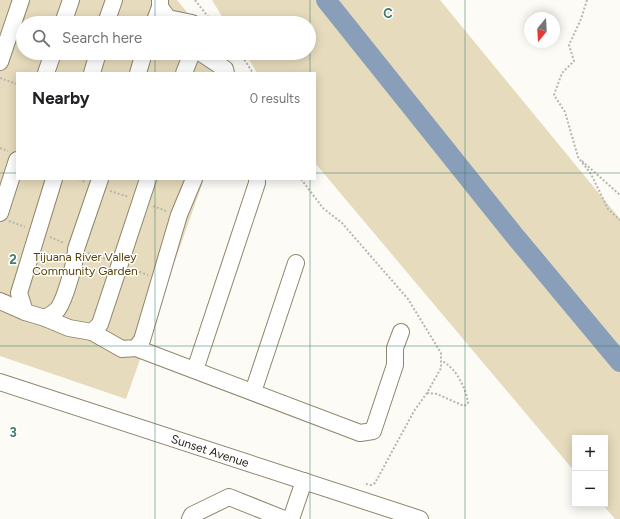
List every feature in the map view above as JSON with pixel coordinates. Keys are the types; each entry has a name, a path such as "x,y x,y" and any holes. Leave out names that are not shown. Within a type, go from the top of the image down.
{"street":[{"path":"0,62 20,0"},
{"path":"65,16 71,0"},
{"path":"108,16 114,0"},
{"path":"156,16 160,3"},
{"path":"160,3 167,16"},
{"path":"46,72 51,60"},
{"path":"92,72 96,60"},
{"path":"138,72 142,60"},
{"path":"184,72 189,60"},
{"path":"212,60 225,69 226,72"},
{"path":"0,213 16,163"},
{"path":"25,312 19,293 54,180"},
{"path":"45,318 58,309 76,257 76,249 100,180"},
{"path":"92,332 100,324 148,180"},
{"path":"136,348 142,340 179,215 194,180"},
{"path":"195,370 257,180"},
{"path":"253,392 296,263"},
{"path":"0,300 25,312 69,328 92,332 122,349 136,348 360,433 373,431 395,365 395,348 401,332"},
{"name":"Sunset Avenue","path":"1,387 420,519"},
{"path":"291,519 304,482"},
{"path":"190,519 192,514 229,497 284,519"}],"path":[{"path":"195,0 208,16"},
{"path":"587,0 581,19 569,45 574,61 562,73 554,95 565,112 578,158 590,174 608,208 620,220"},
{"path":"245,60 252,72"},
{"path":"0,78 16,84"},
{"path":"578,158 620,195"},
{"path":"428,393 437,394 464,406 468,403 467,394 454,371 442,361"}],"green space":[{"name":"Tijuana River Valley Community Garden","path":"0,0 177,0 190,16 16,16 16,60 223,60 230,72 16,72 16,180 204,180 126,399 0,356"},
{"path":"212,0 440,0 620,219 620,519 615,519 605,507 608,507 608,435 572,435 572,468 316,164 316,72 256,72 249,60 316,60 316,16 222,16"}],"waterway":[{"path":"326,0 514,235 620,362"}]}
